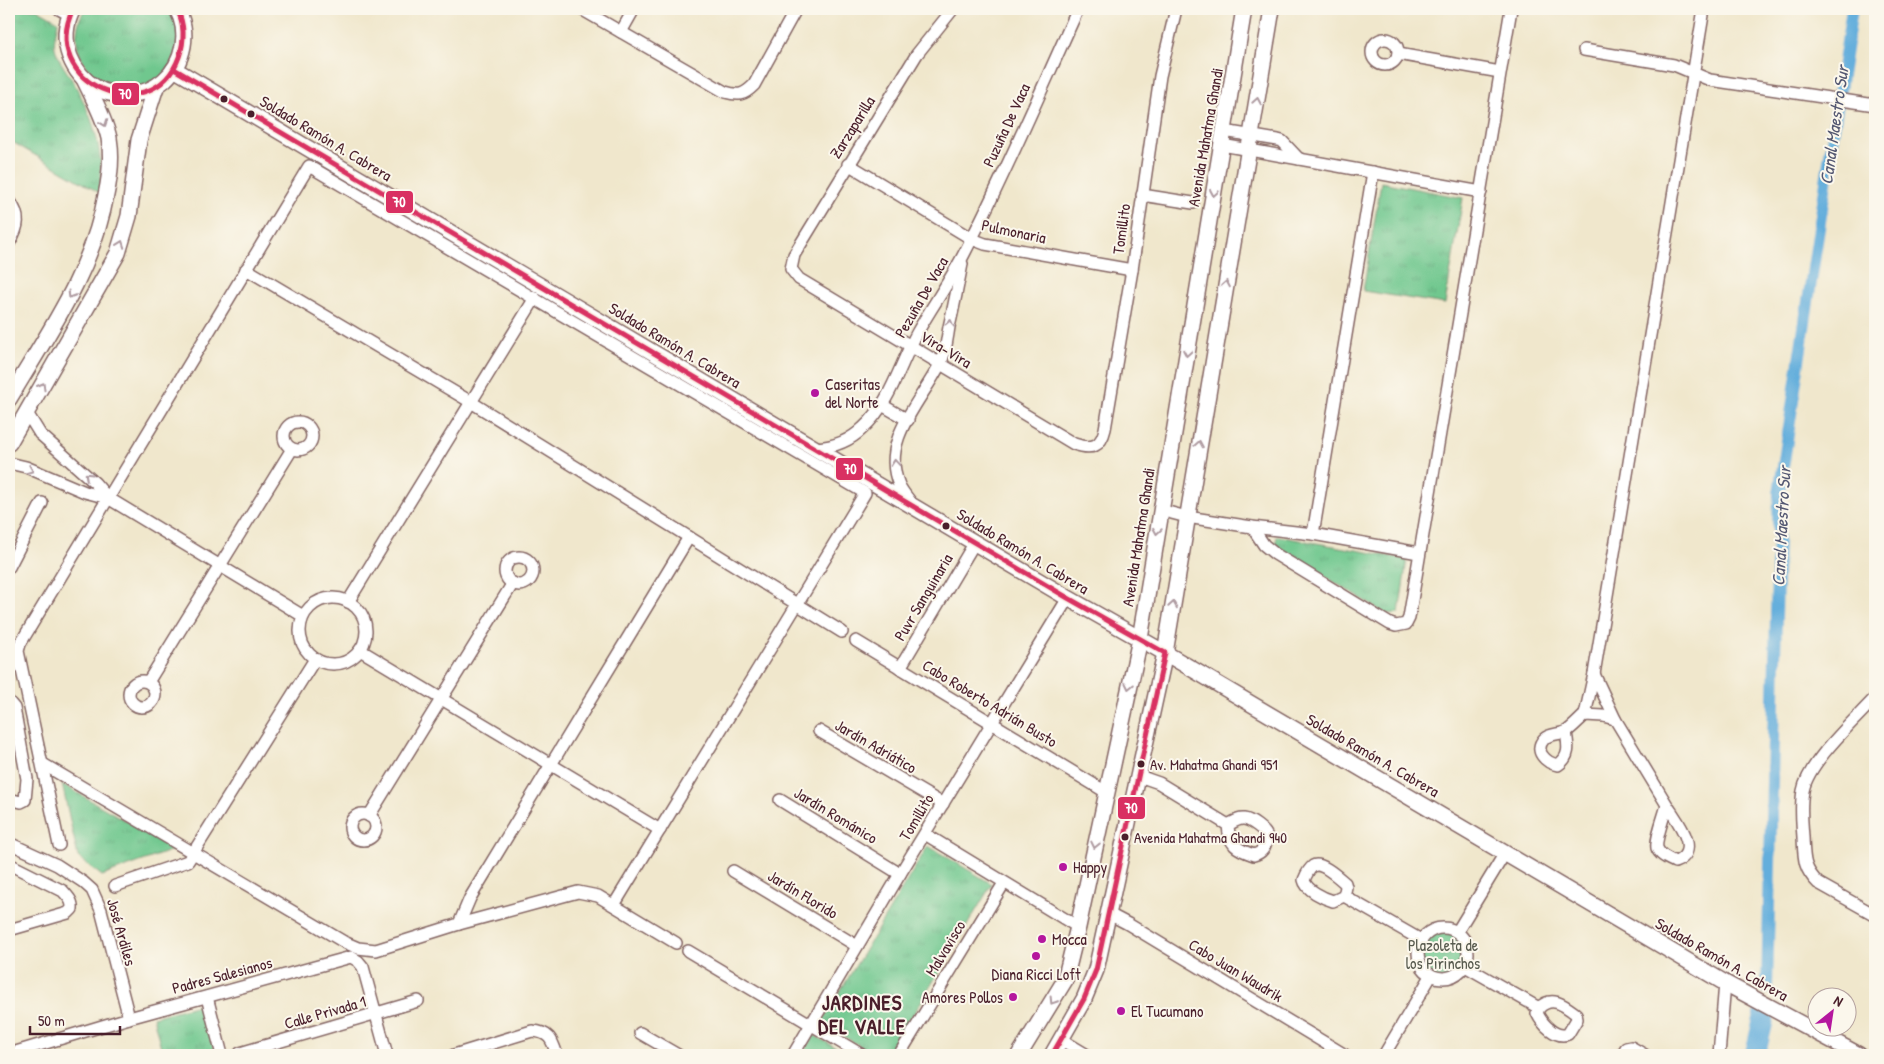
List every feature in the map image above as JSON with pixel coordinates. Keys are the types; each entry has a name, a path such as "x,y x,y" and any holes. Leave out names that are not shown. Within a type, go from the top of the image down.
{"main road":[{"path":"84,79 96,88 111,94 142,93 156,87 174,69 181,55 184,40 183,26 177,9"},
{"name":"Avenida Mahatma Ghandi","path":"1019,1055 1065,980 1078,928 1140,639 1244,9"},
{"path":"1052,1055 1090,987 1100,954 1165,653 1272,9"},
{"path":"9,400 82,274 99,226 108,184 109,139 84,79 73,65 67,49 67,11"},
{"name":"Soldado Ramón A. Cabrera","path":"174,69 1068,598 1165,653 1725,983 1859,1055"},
{"path":"9,443 118,253 129,216 139,140 156,87"}],"street":[{"path":"581,9 726,92 737,96 746,92 754,85 796,9"},
{"path":"621,32 634,9"},
{"name":"Zarzaparilla","path":"791,269 794,255 848,164 917,54 953,9"},
{"name":"Puzuña De Vaca","path":"964,255 1078,9"},
{"name":"Tomillito","path":"1090,447 1098,444 1103,439 1104,434 1132,270 1160,76 1176,9"},
{"path":"1252,527 1264,545 1275,554 1396,626 1406,624 1409,618 1511,9"},
{"path":"1566,732 1585,715 1594,674 1704,9"},
{"path":"1584,50 1674,65 1710,80 1875,105"},
{"path":"1398,54 1500,72"},
{"path":"1223,138 1250,142 1299,159 1481,192"},
{"name":"Pulmonaria","path":"848,164 972,239 985,244 1132,270"},
{"path":"59,845 18,651 20,644 309,166 865,493 614,905"},
{"path":"1314,534 1372,172"},
{"path":"1142,195 1193,203"},
{"path":"9,200 17,214 18,226 9,243"},
{"name":"Pezuña De Vaca","path":"882,405 910,347 964,255"},
{"name":"Pezuña De Vaca","path":"908,420 940,365 945,350 964,255"},
{"path":"246,269 471,402 842,632"},
{"name":"Vira-Vira","path":"791,269 799,280 940,365 1074,444 1090,447"},
{"path":"348,602 535,298"},
{"path":"9,389 32,361"},
{"path":"816,448 828,448 854,436 864,428 882,405 908,420 895,446 894,457 896,475 900,487 913,505"},
{"path":"27,413 40,434 96,483 108,498"},
{"path":"148,682 292,449"},
{"path":"9,463 86,492 108,498 303,616"},
{"path":"9,566 42,503"},
{"path":"1160,510 1252,527 1314,534 1419,553"},
{"path":"459,924 470,898 689,538"},
{"name":"Puvr Sanguinaria","path":"900,668 975,542"},
{"path":"369,816 513,583"},
{"path":"328,598 348,602 362,616 366,626 366,636 360,650 348,661 338,664 327,664 314,659 303,646 300,636 300,625 303,616 314,604 328,598"},
{"name":"Tomillito","path":"793,1055 900,874 1068,598"},
{"name":"Cabo Roberto Adrián Busto","path":"856,642 1106,792"},
{"path":"360,650 660,830"},
{"path":"115,886 188,861 195,853 314,659"},
{"path":"1594,674 1615,719 1667,804"},
{"path":"1875,698 1812,770 1803,790 1801,810 1805,867 1811,876 1875,915"},
{"path":"9,702 14,708 27,779 25,800 21,802 9,799"},
{"path":"1585,715 1615,719"},
{"name":"Jardín Adriático","path":"819,731 943,804"},
{"path":"43,764 344,942 358,948 376,950 459,924 578,892 598,896 676,943"},
{"path":"1139,776 1159,783 1228,826"},
{"name":"Jardín Románico","path":"780,800 900,874"},
{"path":"925,834 1078,928"},
{"name":"José Ardiles","path":"9,843 57,865 92,890 101,910 129,1018"},
{"path":"1457,932 1505,853"},
{"path":"9,864 63,892 69,897 72,905 72,909 68,913 9,930"},
{"name":"Jardín Florido","path":"733,871 857,946"},
{"name":"Malvavisco","path":"899,1055 1004,883"},
{"path":"1344,896 1421,940"},
{"name":"Cabo Juan Waudrik","path":"1109,914 1345,1055"},
{"path":"1442,928 1457,932 1466,944 1468,951 1465,966 1454,976 1438,978 1431,976 1420,964 1417,956 1421,940 1426,934 1442,928"},
{"path":"688,950 862,1055"},
{"name":"Padres Salesianos","path":"9,1054 129,1018 351,957 358,960 363,967 376,1014"},
{"path":"1465,966 1538,1008"},
{"path":"1384,1055 1431,976"},
{"path":"1719,1055 1725,983"},
{"path":"206,997 222,1055"},
{"name":"Calle Privada 1","path":"240,1053 418,1001"},
{"path":"376,1014 387,1055"},
{"path":"454,1055 532,1031 544,1033 550,1038 557,1055"},
{"path":"640,1032 678,1055"},
{"path":"1062,1040 1087,1055"},
{"path":"1622,1055 1626,1048 1630,1047 1645,1055"}],"green space":[{"path":"9,9 37,9 58,21 54,41 55,48 61,63 82,98 93,124 101,164 100,193 9,140"},
{"path":"85,9 174,9 183,37 167,75 132,90 113,87 101,81 83,61 78,49 79,22"},
{"path":"1381,182 1463,198 1445,304 1363,291"},
{"path":"1277,536 1407,559 1399,613 1386,614 1275,546"},
{"path":"62,784 175,849 102,876 78,857"},
{"path":"928,846 992,884 889,1055 875,1055 821,1023"},
{"name":"Plazoleta de los Pirinchos","path":"1438,929 1448,929 1461,936 1468,949 1468,959 1461,972 1448,979 1438,979 1429,975 1422,968 1418,959 1418,949 1422,940 1429,933"},
{"path":"202,1004 216,1055 163,1055 153,1017"},
{"path":"814,1035 849,1055 802,1055"}],"waterway":[{"name":"Canal Maestro Sur","path":"1767,988 1779,494 1852,9"},
{"name":"Canal Maestro Sur","path":"1755,1055 1765,1013"}],"transit line":[{"name":"70","path":"73,9 66,36 71,59 84,77 102,89 124,94 146,91 165,79 179,57 183,27 177,9"},
{"name":"70","path":"174,69 1068,598 1165,653 1096,970 1084,999 1052,1055"}],"place":[{"name":"Caseritas del Norte","path":"815,393"},
{"name":"Av. Mahatma Ghandi 951","path":"1141,764"},
{"name":"Avenida Mahatma Ghandi 940","path":"1125,837"},
{"name":"Happy","path":"1063,867"},
{"name":"Mocca","path":"1042,939"},
{"name":"Diana Ricci Loft","path":"1036,956"},
{"name":"Amores Pollos","path":"1013,997"},
{"name":"El Tucumano","path":"1121,1011"}],"district":[{"name":"JARDINES DEL VALLE","path":"862,1014"}]}
